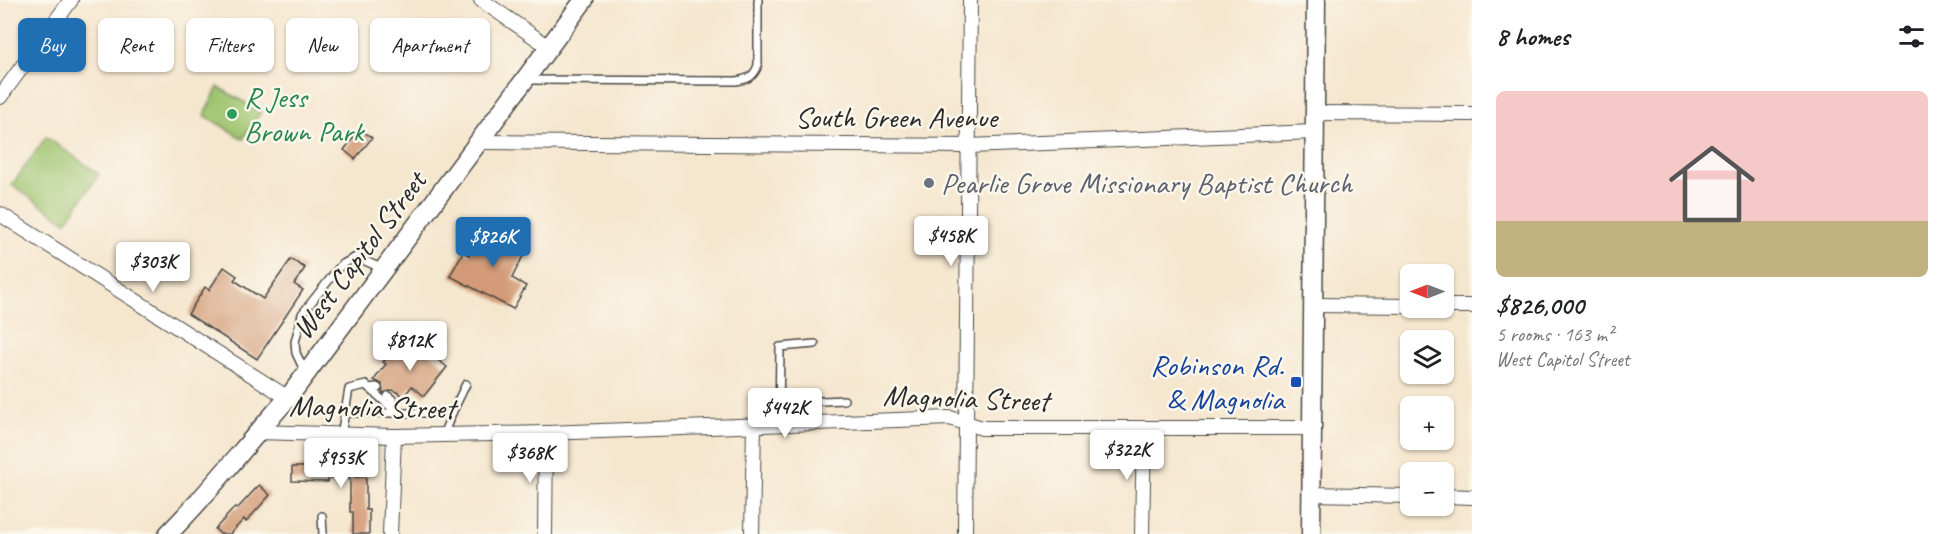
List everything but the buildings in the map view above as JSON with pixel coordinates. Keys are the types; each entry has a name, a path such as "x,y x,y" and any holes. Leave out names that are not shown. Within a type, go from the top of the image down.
{"main road":[{"name":"West Capitol Street","path":"168,534 200,502 306,375 584,0"},
{"path":"1311,534 1316,0"}],"street":[{"path":"0,97 71,0"},
{"path":"481,0 549,47"},
{"path":"965,534 970,0"},
{"path":"1315,112 1472,114"},
{"name":"South Green Avenue","path":"478,142 969,146 1314,132"},
{"path":"0,214 288,398"},
{"path":"1313,304 1400,306"},
{"path":"1454,306 1472,306"},
{"name":"Magnolia Street","path":"257,432 394,436 546,433 950,418 982,428 1312,428"},
{"path":"752,534 754,424"},
{"path":"1142,534 1144,429"},
{"path":"545,534 546,433"},
{"path":"390,534 394,436"},
{"path":"1311,494 1400,496"},
{"path":"1454,496 1472,497"}],"lane":[{"path":"525,80 736,81 747,79 755,74 759,65 758,0"},
{"path":"306,375 296,353 295,342 302,314 341,265 356,257 384,270"},
{"path":"779,423 780,346 815,344"},
{"path":"443,435 466,384"},
{"path":"341,435 349,389 366,385 394,411"},
{"path":"369,388 378,388"},
{"path":"388,396 392,399 394,411"},
{"path":"779,403 844,400"},
{"path":"345,413 394,411 452,413"},
{"path":"322,516 323,534"}],"green space":[{"name":"R Jess Brown Park","path":"218,87 261,112 243,139 204,115"},
{"path":"46,137 99,174 66,222 12,185"}],"place":[{"name":"R Jess Brown Park","path":"232,114"},
{"name":"Pearlie Grove Missionary Baptist Church","path":"929,183"},
{"name":"Robinson Rd. & Magnolia","path":"1296,382"}]}
